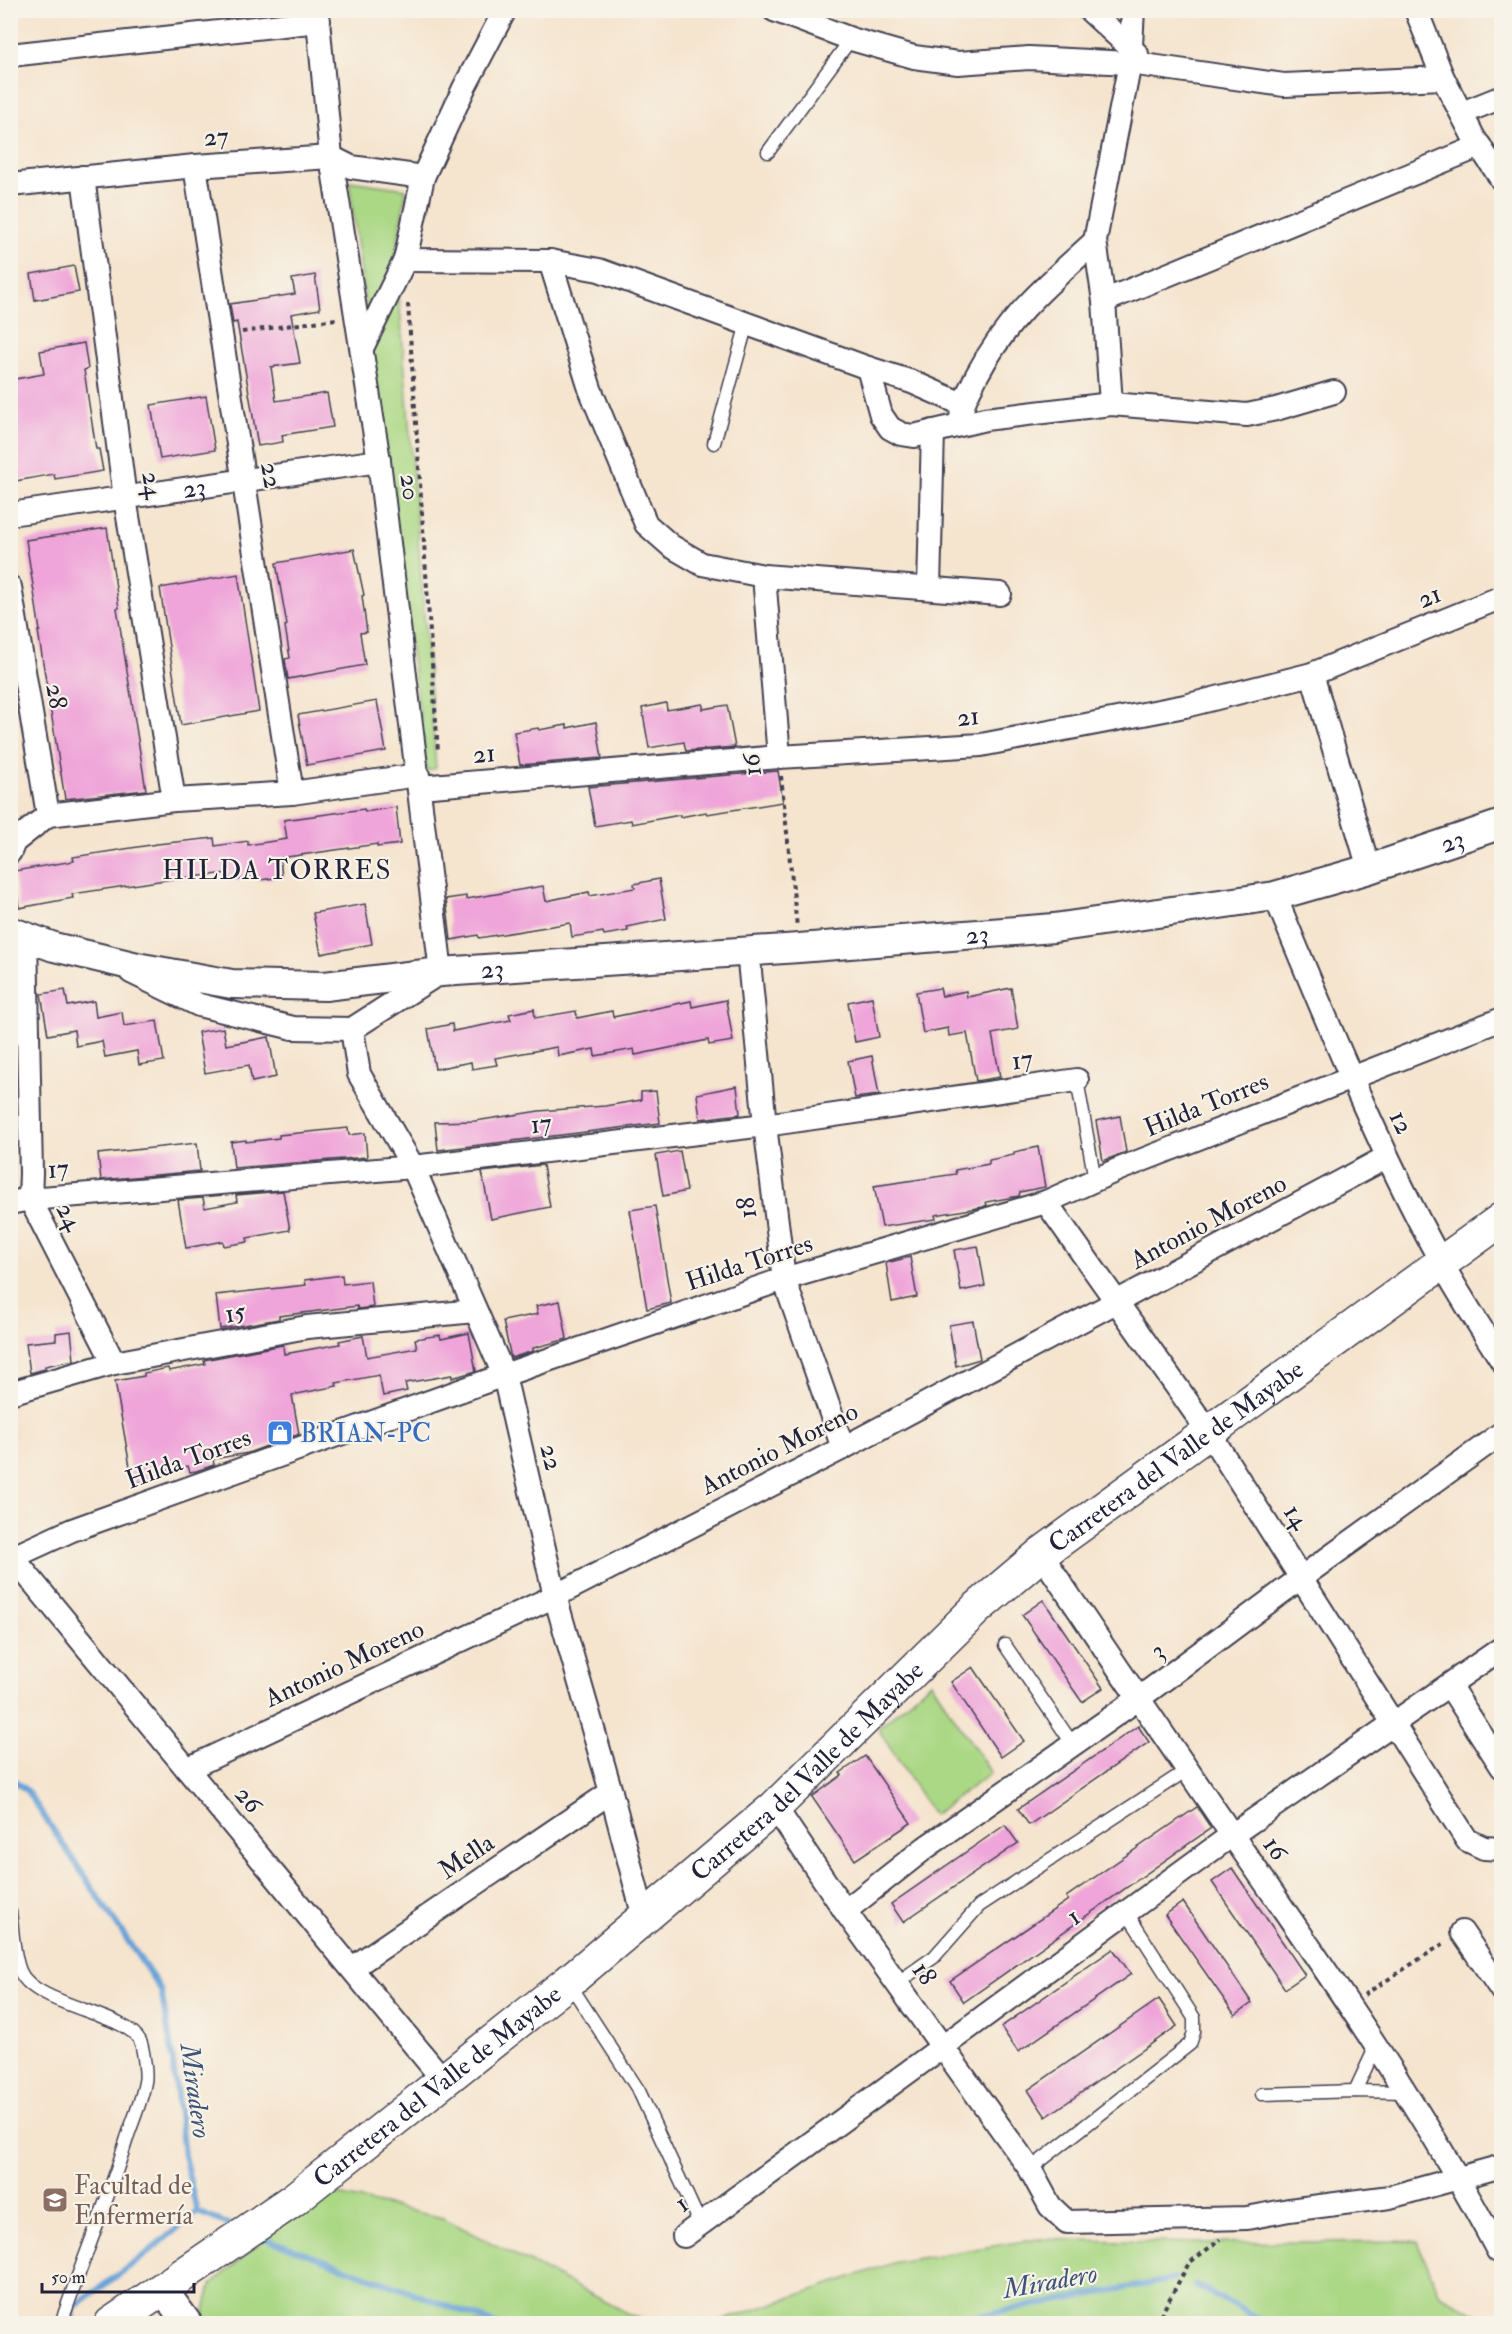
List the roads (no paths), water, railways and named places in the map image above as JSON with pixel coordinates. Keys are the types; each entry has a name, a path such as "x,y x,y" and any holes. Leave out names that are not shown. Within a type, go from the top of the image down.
{"main road":[{"name":"Carretera del Valle de Mayabe","path":"111,2324 174,2310 229,2245 293,2200 568,1982 775,1807 976,1609 1041,1554 1502,1219"}],"street":[{"path":"362,348 405,260 423,177 464,88 505,10"},
{"path":"774,10 851,39 914,57 958,63 1029,58 1137,59 1284,85 1443,78"},
{"path":"1089,10 1137,59"},
{"path":"1111,404 1104,301 1095,241 1137,59 1133,10"},
{"path":"1416,10 1443,78 1480,146 1502,180"},
{"path":"10,55 318,16"},
{"name":"20","path":"318,16 331,157 362,348 426,783 441,972"},
{"path":"1462,113 1502,97"},
{"path":"1104,301 1480,146"},
{"name":"27","path":"10,185 195,166 331,157 351,167 423,177"},
{"name":"22","path":"195,166 292,793"},
{"name":"24","path":"83,177 125,498 174,800"},
{"path":"868,368 881,415 890,428 902,434 914,436 933,431 962,415 991,349 1025,306 1095,241"},
{"path":"405,260 550,261 599,270 912,382 962,415 985,419 1111,404 1247,415 1334,392"},
{"path":"550,261 590,389 646,524 670,546 702,564 764,576 1000,594"},
{"path":"929,588 933,431"},
{"name":"23","path":"10,514 379,461"},
{"name":"16","path":"764,576 779,757"},
{"name":"28","path":"10,587 48,815"},
{"name":"21","path":"48,815 174,800 981,745 1185,706 1312,674 1502,597"},
{"path":"1312,674 1369,869"},
{"path":"10,852 14,842 48,815"},
{"name":"23","path":"16,938 142,968 232,984 325,986 441,972 1054,928 1275,896 1369,869 1502,824"},
{"name":"12","path":"1275,896 1350,1077 1387,1157 1441,1262 1502,1361"},
{"name":"24","path":"16,938 31,1173 20,1201 114,1364"},
{"name":"18","path":"748,951 765,1125 784,1279 843,1448"},
{"name":"23","path":"103,959 199,1005 293,1028 352,1029 441,972"},
{"name":"Hilda Torres","path":"12,1556 72,1530 504,1375 784,1279 1046,1202 1350,1077 1502,1019"},
{"name":"22","path":"352,1029 359,1074 413,1167 504,1375 555,1596 644,1918"},
{"name":"17","path":"20,1201 413,1167 765,1125 1077,1080"},
{"name":"Antonio Moreno","path":"187,1769 555,1596 843,1448 1387,1157"},
{"name":"14","path":"1046,1202 1208,1431 1467,1840 1484,1848 1502,1849"},
{"name":"15","path":"10,1393 114,1364 307,1327 475,1311"},
{"name":"3","path":"845,1911 924,1848 1138,1699 1502,1433"},
{"name":"16","path":"1041,1554 1376,2046 1459,2177 1498,2251"},
{"name":"26","path":"12,1556 444,2081"},
{"name":"1","path":"692,2230 1232,1835 1502,1648"},
{"path":"1449,1685 1502,1767"},
{"name":"Mella","path":"352,1968 611,1792"},
{"name":"18","path":"775,1807 845,1911 1030,2169 1050,2206 1067,2222 1247,2218 1289,2210 1390,2197 1502,2166"},
{"path":"1462,1932 1502,1991"}],"lane":[{"path":"768,152 851,39"},
{"path":"714,443 747,323"},
{"path":"1077,1080 1095,1180"},
{"path":"1005,1645 1072,1743"},
{"path":"897,1983 934,1957 979,1906 1187,1770"},
{"path":"10,1912 18,1964 28,1983 61,2002 123,2026 134,2033 141,2042 146,2080 112,2188 77,2276 61,2324"},
{"path":"1030,2169 1190,2044 1194,2032 1194,2018 1126,1913"},
{"path":"568,1982 639,2091 692,2230"},
{"path":"1355,2091 1376,2046"},
{"path":"1262,2094 1406,2092"}],"waterway":[{"name":"Miradero","path":"10,1777 27,1791 161,1990 172,2053 184,2155 197,2212"},
{"name":"Miradero","path":"197,2212 236,2227"},
{"path":"72,2324 74,2307 145,2255 197,2212"},
{"name":"Miradero","path":"259,2236 496,2324"},
{"name":"Miradero","path":"934,2324 1174,2279"},
{"path":"1196,2285 1268,2324"}],"place":[{"name":"BRIAN-PC","path":"280,1433"},
{"name":"Facultad de Enfermería","path":"55,2200"}],"district":[{"name":"HILDA TORRES","path":"277,870"}]}
